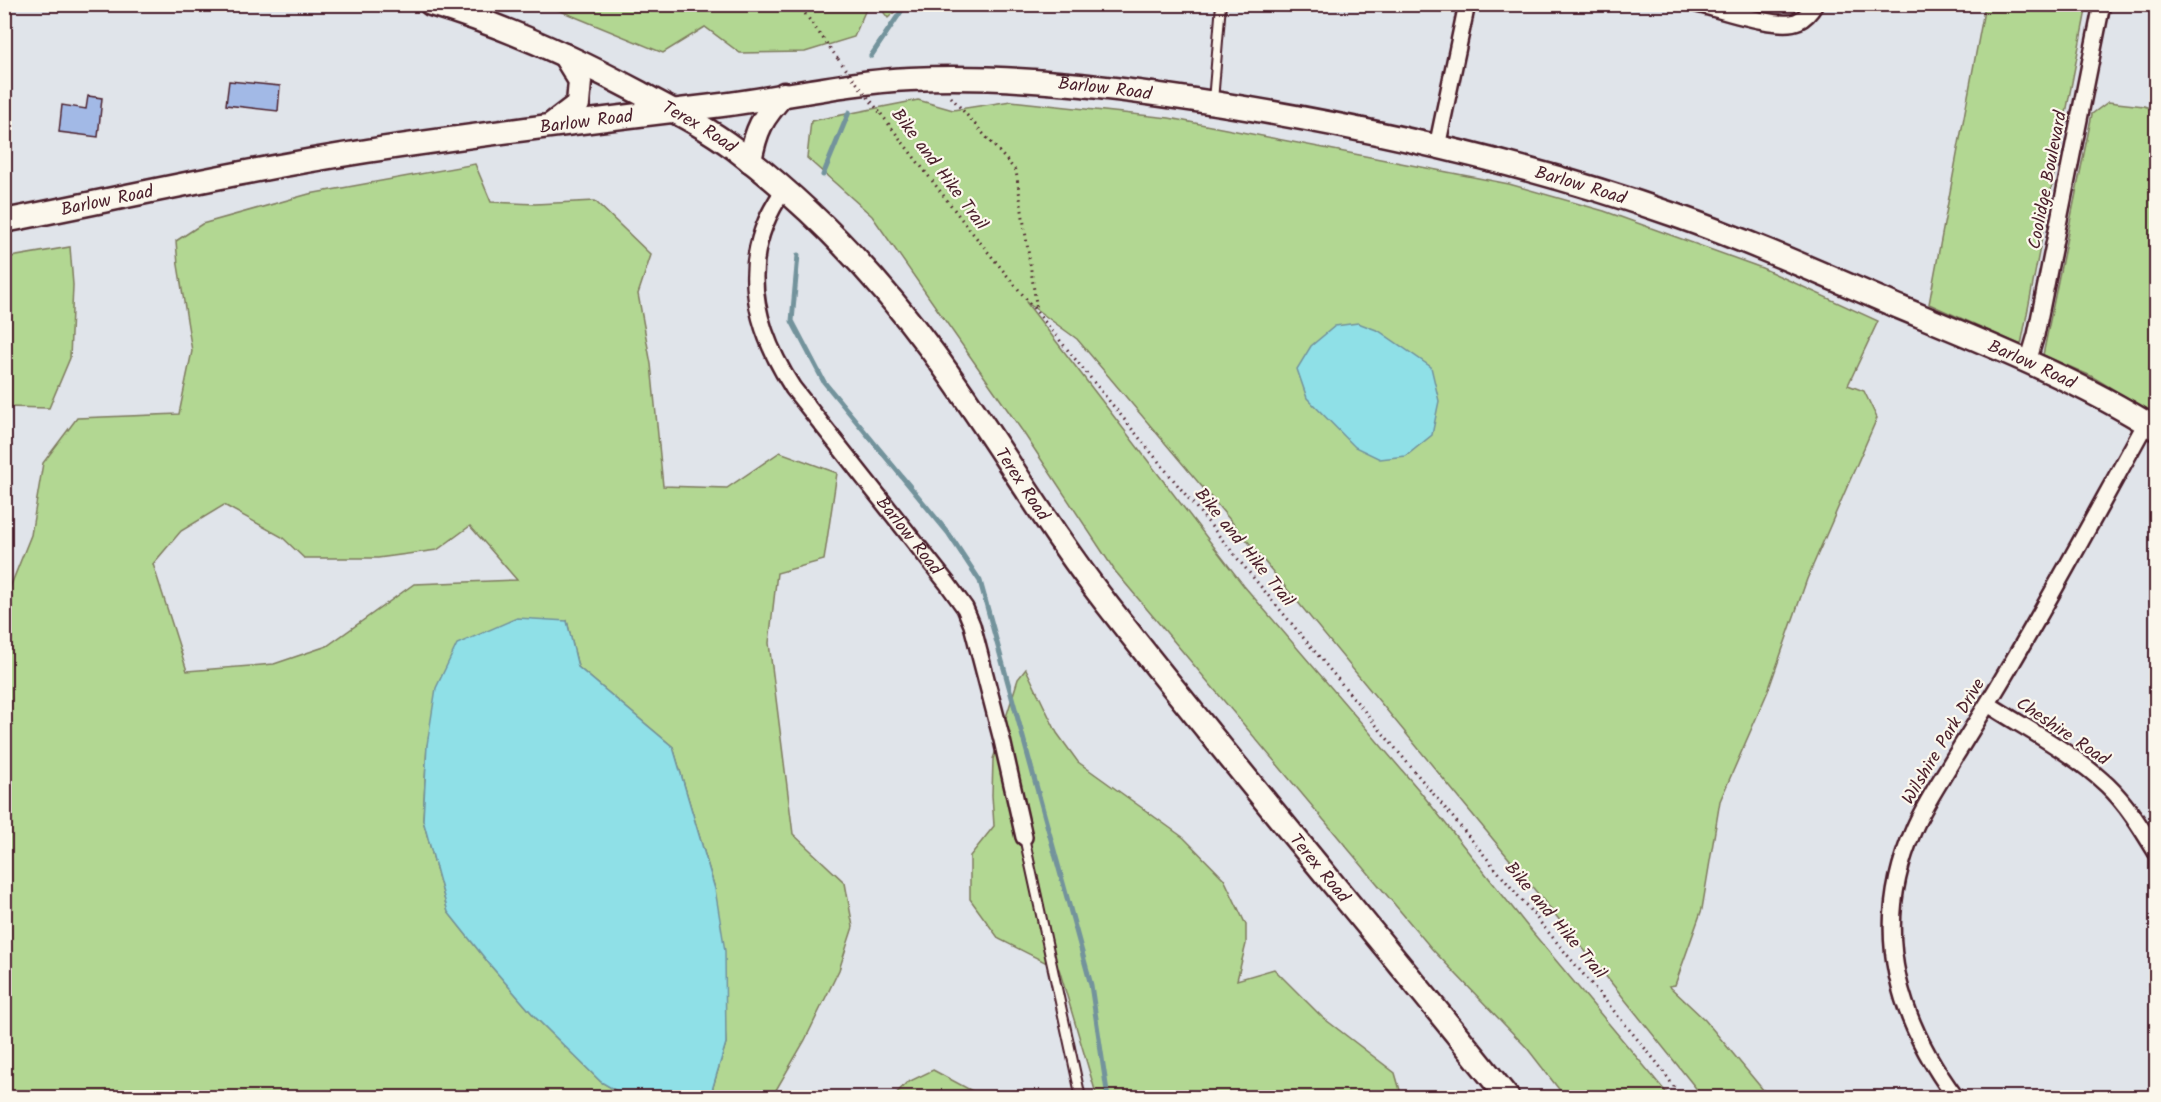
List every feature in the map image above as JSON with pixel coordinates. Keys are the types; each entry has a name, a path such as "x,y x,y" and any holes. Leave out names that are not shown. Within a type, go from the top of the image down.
{"street":[{"name":"Terex Road","path":"431,4 473,17 563,53 673,110 733,147 784,190 850,253 883,290 938,360 1075,563 1159,670 1508,1098"},
{"path":"1437,147 1467,4"},
{"path":"1697,4 1774,22 1798,21 1809,13 1815,4"},
{"name":"Coolidge Boulevard","path":"2028,362 2036,334 2102,4"},
{"path":"552,125 578,104 580,81 563,53"},
{"name":"Barlow Road","path":"4,222 298,163 552,125 732,103 860,82 984,78 1074,84 1302,117 1437,147 1572,182 1681,217 1745,242 2028,362 2151,426"},
{"path":"750,161 754,137 766,113 784,94"},
{"name":"Barlow Road","path":"784,190 769,214 758,250 755,270 757,307 765,336 777,363 793,388 965,608 972,625 1002,740 1024,837"},
{"name":"Wilshire Park Drive","path":"1956,1098 1927,1054 1911,1022 1896,975 1891,924 1895,887 1904,854 1914,828 1931,796 2038,620 2151,426"},
{"name":"Cheshire Road","path":"1988,704 2078,760 2097,776 2130,812 2157,852"}],"lane":[{"path":"1213,103 1221,4"},
{"path":"1024,837 1081,1098"}],"path":[{"name":"Bike and Hike Trail","path":"798,4 966,225 1343,687 1651,1055 1682,1098"},
{"path":"938,78 946,91 1016,171 1037,312"}],"green space":[{"path":"546,5 863,5 866,9 854,37 805,52 740,53 705,27 663,53"},
{"path":"878,5 902,5 888,18"},
{"path":"1985,5 2087,5 2021,345 1929,304"},
{"path":"918,100 953,110 1011,101 1169,118 1509,184 1604,211 1762,268 1878,321 1848,385 1864,391 1877,418 1807,579 1768,691 1720,801 1702,909 1675,985 1669,986 1705,1020 1769,1097 1703,1097 1231,521 1077,339 1026,302 1244,586 1418,789 1528,927 1670,1097 1565,1097 1527,1048 1432,949 1115,571 1023,432 872,216 807,158 811,121"},
{"path":"2108,102 2144,106 2156,110 2156,415 2091,376 2043,355 2092,114"},
{"path":"475,164 491,202 535,204 595,201 651,255 638,294 651,364 663,486 727,488 780,452 837,473 824,560 777,573 769,643 793,834 845,883 853,927 839,970 805,1040 772,1097 710,1097 726,1043 715,889 673,747 578,667 567,621 427,745 423,820 448,912 536,1018 601,1082 627,1097 5,1098 5,600 31,535 43,463 77,418 179,414 192,351 176,241 202,224 309,194","holes":["224,505 282,537 304,558 378,558 437,550 470,526 517,580 414,584 327,646 274,664 187,671 153,564 181,531"]},
{"path":"70,247 73,285 70,358 49,408 5,407 5,258"},
{"path":"1026,669 1057,733 1078,762 1184,838 1224,879 1246,925 1246,944 1237,980 1274,969 1322,1017 1395,1073 1402,1097 1097,1097 1059,969 999,939 970,899 970,856 994,826 993,759 1018,679"},
{"path":"933,1070 976,1093 978,1097 893,1097 906,1083"}],"water":[{"path":"1358,323 1379,331 1431,367 1439,401 1432,435 1406,456 1380,459 1355,447 1307,398 1297,369 1311,346 1335,326"},
{"path":"517,618 567,621 578,667 673,747 715,889 725,951 726,1043 710,1097 627,1097 601,1082 536,1018 448,912 423,820 427,745 436,688 457,644"}],"building":[{"path":"229,81 280,86 278,111 226,105"},
{"path":"88,96 102,98 98,137 59,132 62,105 86,109"}],"waterway":[{"path":"871,56 906,4"},
{"path":"823,175 849,112"},
{"path":"798,255 792,321 824,382 949,534 980,581 1091,985 1108,1098"}]}
